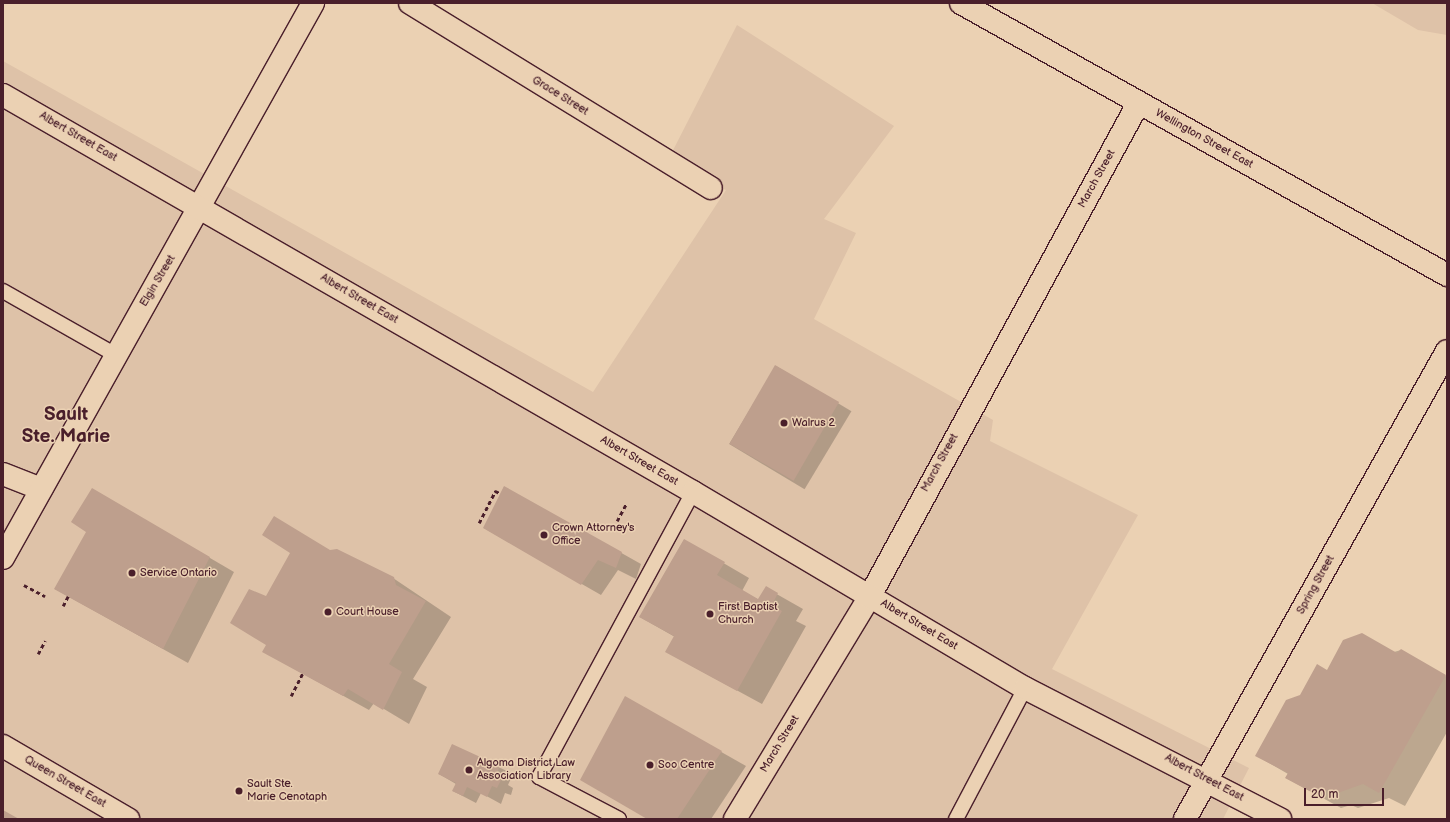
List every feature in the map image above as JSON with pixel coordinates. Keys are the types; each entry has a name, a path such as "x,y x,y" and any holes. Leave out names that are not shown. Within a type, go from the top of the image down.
{"street":[{"name":"Elgin Street","path":"3,558 114,354 201,208 313,3"},
{"name":"Grace Street","path":"410,3 711,188"},
{"name":"Wellington Street East","path":"961,3 1447,276"},
{"name":"Albert Street East","path":"3,95 693,492 1025,688 1207,779 1280,819"},
{"name":"March Street","path":"734,819 870,596 1139,102"},
{"name":"Spring Street","path":"1185,819 1447,351"},
{"path":"3,474 41,489"},
{"name":"Queen Street East","path":"3,746 128,819"}],"lane":[{"path":"3,291 114,354"},
{"path":"619,819 540,776 693,492"},
{"path":"956,819 1025,688"}],"path":[{"path":"479,523 495,491 500,493"},
{"path":"617,521 626,504"},
{"path":"24,585 45,596"},
{"path":"63,606 68,596"},
{"path":"38,654 45,641"},
{"path":"290,696 302,674"}],"shaded area":[{"path":"1372,3 1447,3 1447,35 1418,30"},
{"path":"737,25 894,126 824,219 856,233 814,319 993,420 990,441 1138,515 1052,669 1249,768 1223,819 3,819 3,61 593,392 726,190 666,164"}],"building":[{"name":"Walrus 2","path":"775,365 839,402 794,481 730,444"},
{"name":"Crown Attorney's Office","path":"504,486 622,552 616,568 598,560 581,585 483,528"},
{"name":"Service Ontario","path":"92,488 210,557 163,649 54,589 86,532 71,522"},
{"name":"Court House","path":"274,516 330,550 337,549 394,577 396,585 426,601 389,664 402,672 383,710 348,689 343,696 262,652 266,645 230,623 249,589 266,596 290,553 262,535"},
{"name":"First Baptist Church","path":"684,539 725,562 717,575 758,599 766,586 778,593 772,605 782,611 737,691 665,652 674,636 639,617"},
{"path":"1362,633 1397,653 1401,649 1446,675 1379,793 1363,784 1332,795 1330,789 1315,794 1285,778 1288,773 1255,756 1286,700 1300,695 1317,664 1327,670 1343,640"},
{"name":"Soo Centre","path":"625,696 722,751 677,819 647,819 580,780"},
{"name":"Algoma District Law Association Library","path":"452,744 500,766 495,777 501,780 497,788 492,786 487,797 467,787 463,796 452,791 456,783 438,774"},
{"path":"3,810 19,819 3,819"}],"place":[{"name":"Walrus 2","path":"784,423"},
{"name":"Crown Attorney's Office","path":"544,535"},
{"name":"Service Ontario","path":"132,573"},
{"name":"Court House","path":"328,612"},
{"name":"First Baptist Church","path":"710,614"},
{"name":"Soo Centre","path":"650,765"},
{"name":"Algoma District Law Association Library","path":"469,770"},
{"name":"Sault Ste. Marie Cenotaph","path":"239,791"}],"district":[{"name":"Sault Ste. Marie","path":"66,426"}]}
